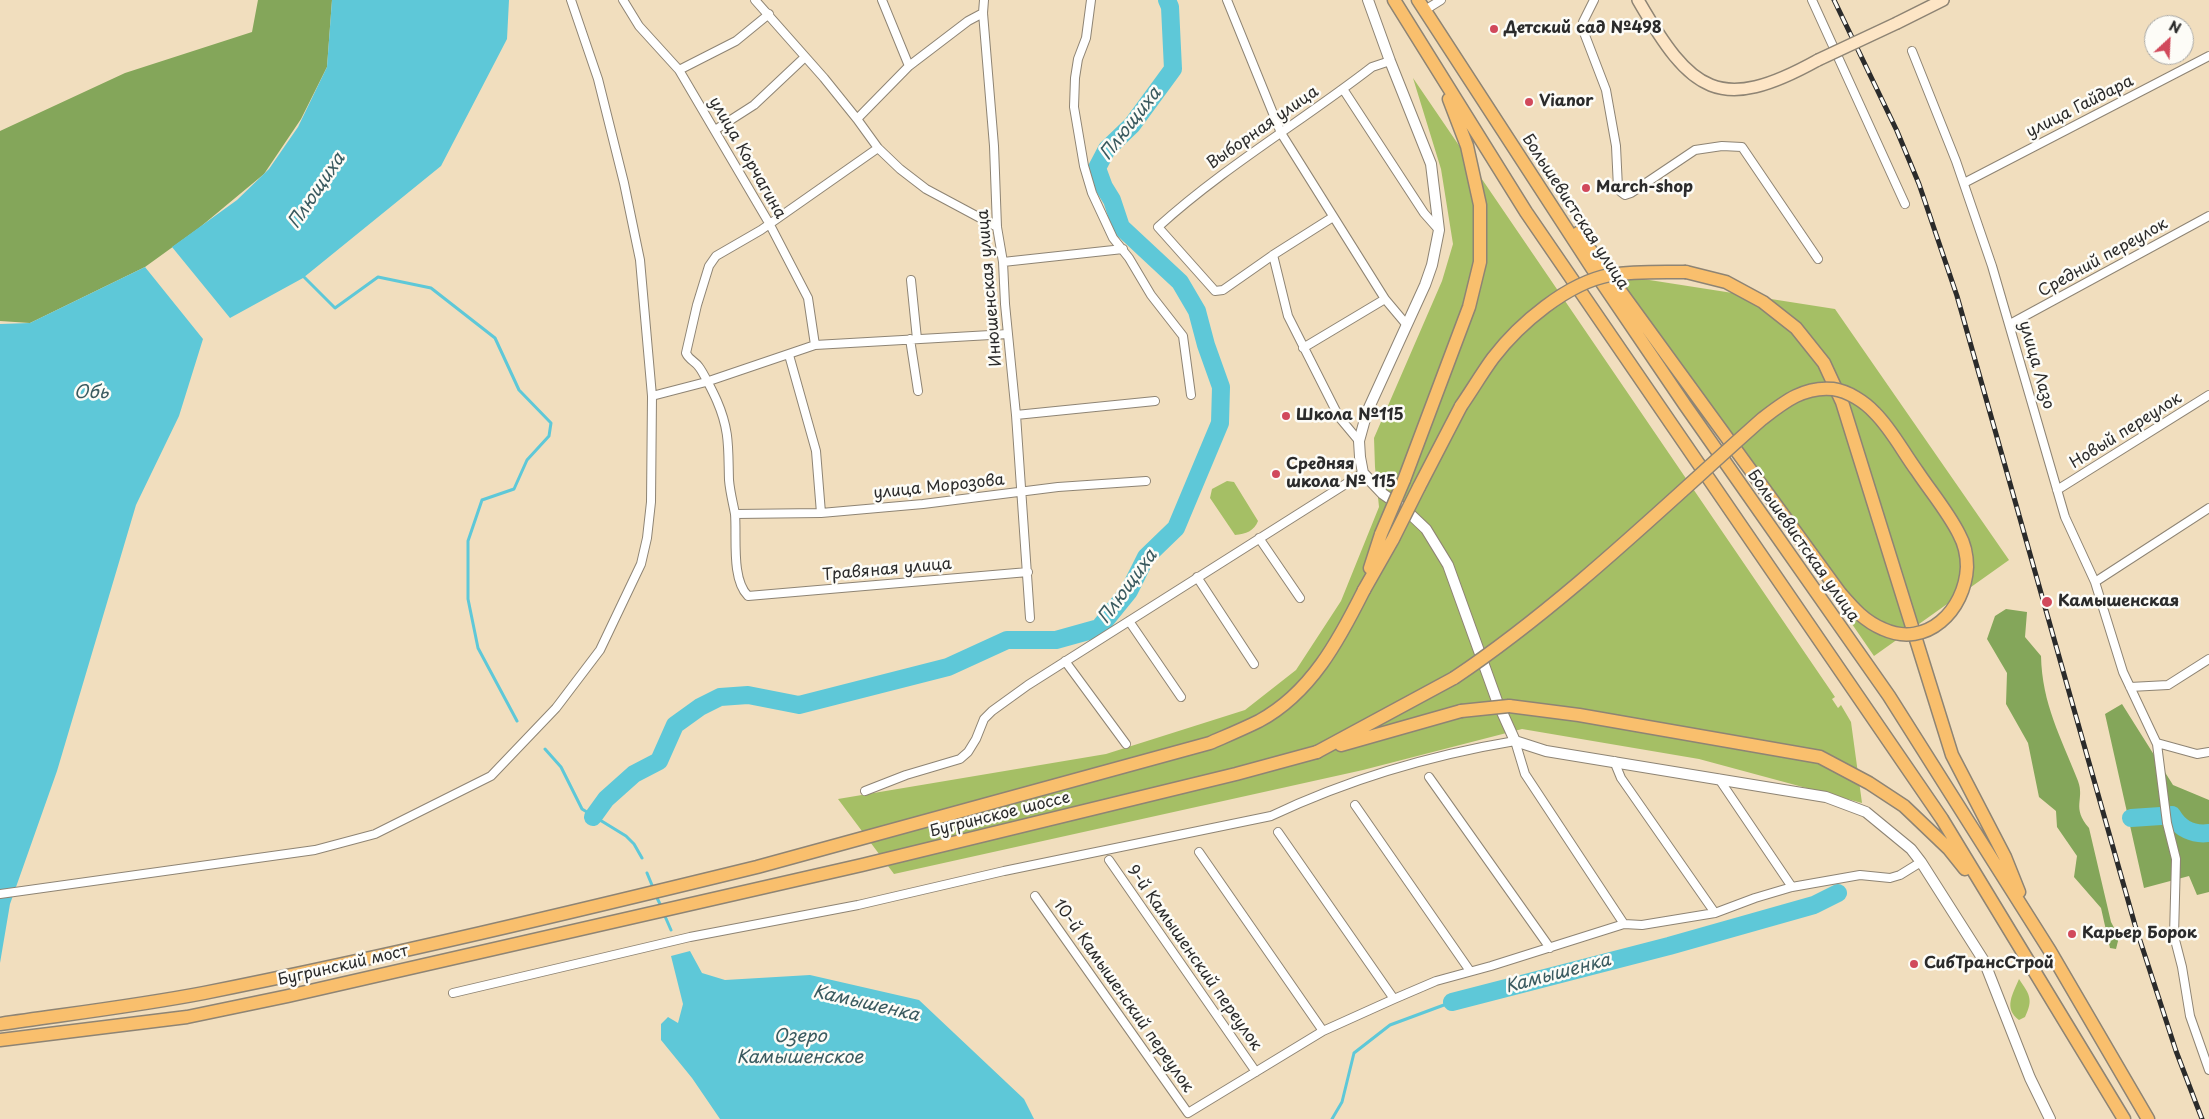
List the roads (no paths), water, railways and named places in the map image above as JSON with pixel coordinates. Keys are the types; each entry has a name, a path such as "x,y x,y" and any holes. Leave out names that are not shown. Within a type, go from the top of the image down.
{"main road":[{"path":"1394,0 1526,212 1942,819 2124,1119"},
{"path":"1638,0 1668,50 1680,64 1699,80 1712,86 1735,90 1756,87 1781,79 1943,0"},
{"name":"Большевистская улица","path":"1422,5 1510,143 1679,397 1889,696 2055,959 2148,1119"},
{"path":"0,1024 202,993 371,958 757,868 1210,743 1261,720 1297,693 1328,656 1364,590 1387,537 1404,480 1469,307 1480,262 1480,206 1467,146 1436,67"},
{"path":"1317,752 1454,678 1501,646 1604,559 1762,419 1790,398 1806,391 1834,389 1848,394 1875,412 1960,535 1967,566 1964,583 1954,609 1944,620 1932,628 1914,634 1897,634 1871,624 1858,613 1840,593 1628,300 1510,143"},
{"path":"1387,537 1419,487 1462,406 1494,357 1528,321 1569,291 1608,276 1645,272 1686,272 1726,282 1763,302 1796,328 1824,364 1842,402 1952,755 2005,857 2034,926"},
{"path":"1317,752 1461,711 1509,706 1580,715 1820,757 1869,783 1904,806 1949,849 1995,907"},
{"name":"Бугринское шоссе","path":"690,903 872,863 1227,777 1317,752"},
{"name":"Бугринский мост","path":"0,1040 187,1017 288,996 690,903"}],"street":[{"path":"0,894 316,850 375,834 491,776 556,708 600,650 641,564 648,538 652,396 640,260 624,183 598,79 571,0"},
{"name":"улица Корчагина","path":"623,0 639,26 679,70 769,223 808,298 815,345"},
{"path":"882,0 909,66"},
{"name":"Инюшенская улица","path":"984,0 983,13 994,146 997,227 1003,262 1016,415 1030,618"},
{"path":"1091,0 1086,38 1078,59 1075,78 1074,107 1084,166 1092,193 1113,238 1123,249 1151,295 1183,336 1191,395"},
{"path":"1227,0 1281,133 1385,299 1406,324"},
{"path":"1368,0 1390,61 1432,164 1439,230 1432,265 1425,286 1406,324 1368,412 1359,441 1363,472 1384,494 1406,510 1426,529 1448,565 1497,701 1515,741 1525,774 1624,924"},
{"path":"1422,5 1441,0"},
{"path":"1594,0 1583,22 1583,30 1606,90 1616,146 1618,188 1621,192 1625,195 1631,193 1695,150 1722,146 1742,147 1818,258"},
{"path":"1812,0 1905,204"},
{"path":"759,1 857,119 878,148 900,169 926,189 997,227"},
{"path":"857,119 909,66 968,21 983,13"},
{"path":"679,70 736,41 769,14"},
{"name":"улица Лазо","path":"1912,51 1964,183 2010,324 2065,518 2095,582 2123,672 2157,743 2168,822 2176,859 2174,936 2182,967 2190,1016 2209,1070"},
{"name":"улица Гайдара","path":"1964,183 2209,56"},
{"path":"715,130 754,105 805,57"},
{"name":"Выборная улица","path":"1273,255 1223,290 1215,291 1158,227 1192,196 1372,67 1390,61"},
{"path":"1343,89 1424,213 1439,230"},
{"path":"735,514 729,480 730,452 725,422 716,399 699,367 688,358 686,353 709,266 716,256 769,223 878,148"},
{"name":"Средний переулок","path":"2010,324 2209,216"},
{"path":"1333,218 1273,255 1288,316 1339,417 1359,441"},
{"path":"1003,262 1123,249"},
{"path":"911,280 913,339 918,391"},
{"path":"1303,348 1385,299"},
{"path":"652,396 706,382 751,365 815,345 1008,334"},
{"path":"788,355 816,451 821,513"},
{"name":"Новый переулок","path":"2057,490 2209,395"},
{"path":"1016,415 1155,401"},
{"path":"865,791 906,775 960,759 968,752 976,739 984,719 992,711 1065,661 1363,472"},
{"name":"улица Морозова","path":"735,514 821,513 923,504 1021,491 1146,481"},
{"path":"2095,582 2209,508"},
{"name":"Травяная улица","path":"735,514 738,566 742,590 748,596 1028,572"},
{"path":"1259,538 1300,598"},
{"path":"1197,577 1254,664"},
{"path":"1129,621 1181,697"},
{"path":"2130,687 2168,685 2209,659"},
{"path":"1065,661 1126,744"},
{"path":"453,993 690,937 858,905 1004,871 1271,816 1307,799 1347,784 1477,747 1515,741 1546,751 1826,797 1866,812 1911,849 1984,962 2027,1070 2050,1119"},
{"path":"2157,743 2197,754 2209,752"},
{"path":"1614,761 1621,778 1715,913"},
{"path":"1428,777 1550,948"},
{"path":"1719,779 1792,888"},
{"path":"1354,805 1470,970"},
{"path":"1278,832 1394,999"},
{"path":"1199,852 1323,1031"},
{"name":"9-й Камышенский переулок","path":"1109,860 1256,1072"},
{"path":"1256,1072 1323,1031 1436,981 1470,970 1491,966 1624,924 1642,925 1715,913 1755,898 1792,888 1860,875 1890,878 1900,876 1921,862"},
{"name":"10-й Камышенский переулок","path":"1035,896 1188,1113 1256,1072"}],"water":[{"path":"332,0 509,0 507,39 441,166 303,278 230,318 172,247 237,200 269,169 298,127 327,67"},
{"name":"Обь","path":"145,267 203,339 179,416 136,505 57,771 10,904 0,963 0,324 30,323"},
{"name":"Озеро Камышенское","path":"690,951 702,973 725,980 810,975 919,1000 1024,1099 1034,1119 720,1119 692,1078 661,1040 661,1024 668,1017 678,1023 683,1004 671,956"}],"waterway":[{"name":"Плющиха","path":"593,817 606,799 634,774 659,761 675,725 700,707 720,697 748,695 799,705 948,667 1007,640 1056,640 1099,628 1129,591 1146,557 1176,528 1220,423 1221,387 1206,345 1197,311 1180,282 1121,227 1112,200 1104,187 1097,168 1107,149 1132,125 1173,69 1170,7 1167,0"},
{"name":"Плющиха","path":"302,275 335,308 378,277 431,288 495,338 519,390 551,423 549,436 527,460 514,489 482,500 468,541 468,599 478,648 517,721"},
{"name":"Плющиха","path":"545,749 561,767 582,809 626,836 634,844 642,858"},
{"name":"Камышенка","path":"2172,815 2179,824 2192,832 2209,833"},
{"name":"Камышенка","path":"2131,818 2161,816"},
{"path":"647,873 654,890"},
{"name":"Камышенка","path":"1452,1002 1669,946 1814,905 1838,893"},
{"path":"656,896 662,908"},
{"path":"664,914 671,930"},
{"name":"Камышенка","path":"1332,1119 1342,1102 1354,1053 1390,1025 1452,1002"}],"railway":[{"path":"1834,0 1897,131 1919,184 1957,296 2135,925 2176,1051 2202,1119"}],"place":[{"name":"Детский сад №498","path":"1494,29"},
{"name":"Vianor","path":"1529,102"},
{"name":"March-shop","path":"1586,188"},
{"name":"Школа №115","path":"1286,416"},
{"name":"Средняя школа № 115","path":"1276,474"},
{"name":"Камышенская","path":"2047,602"},
{"name":"Карьер Борок","path":"2072,934"},
{"name":"СибТрансСтрой","path":"1914,964"}]}
